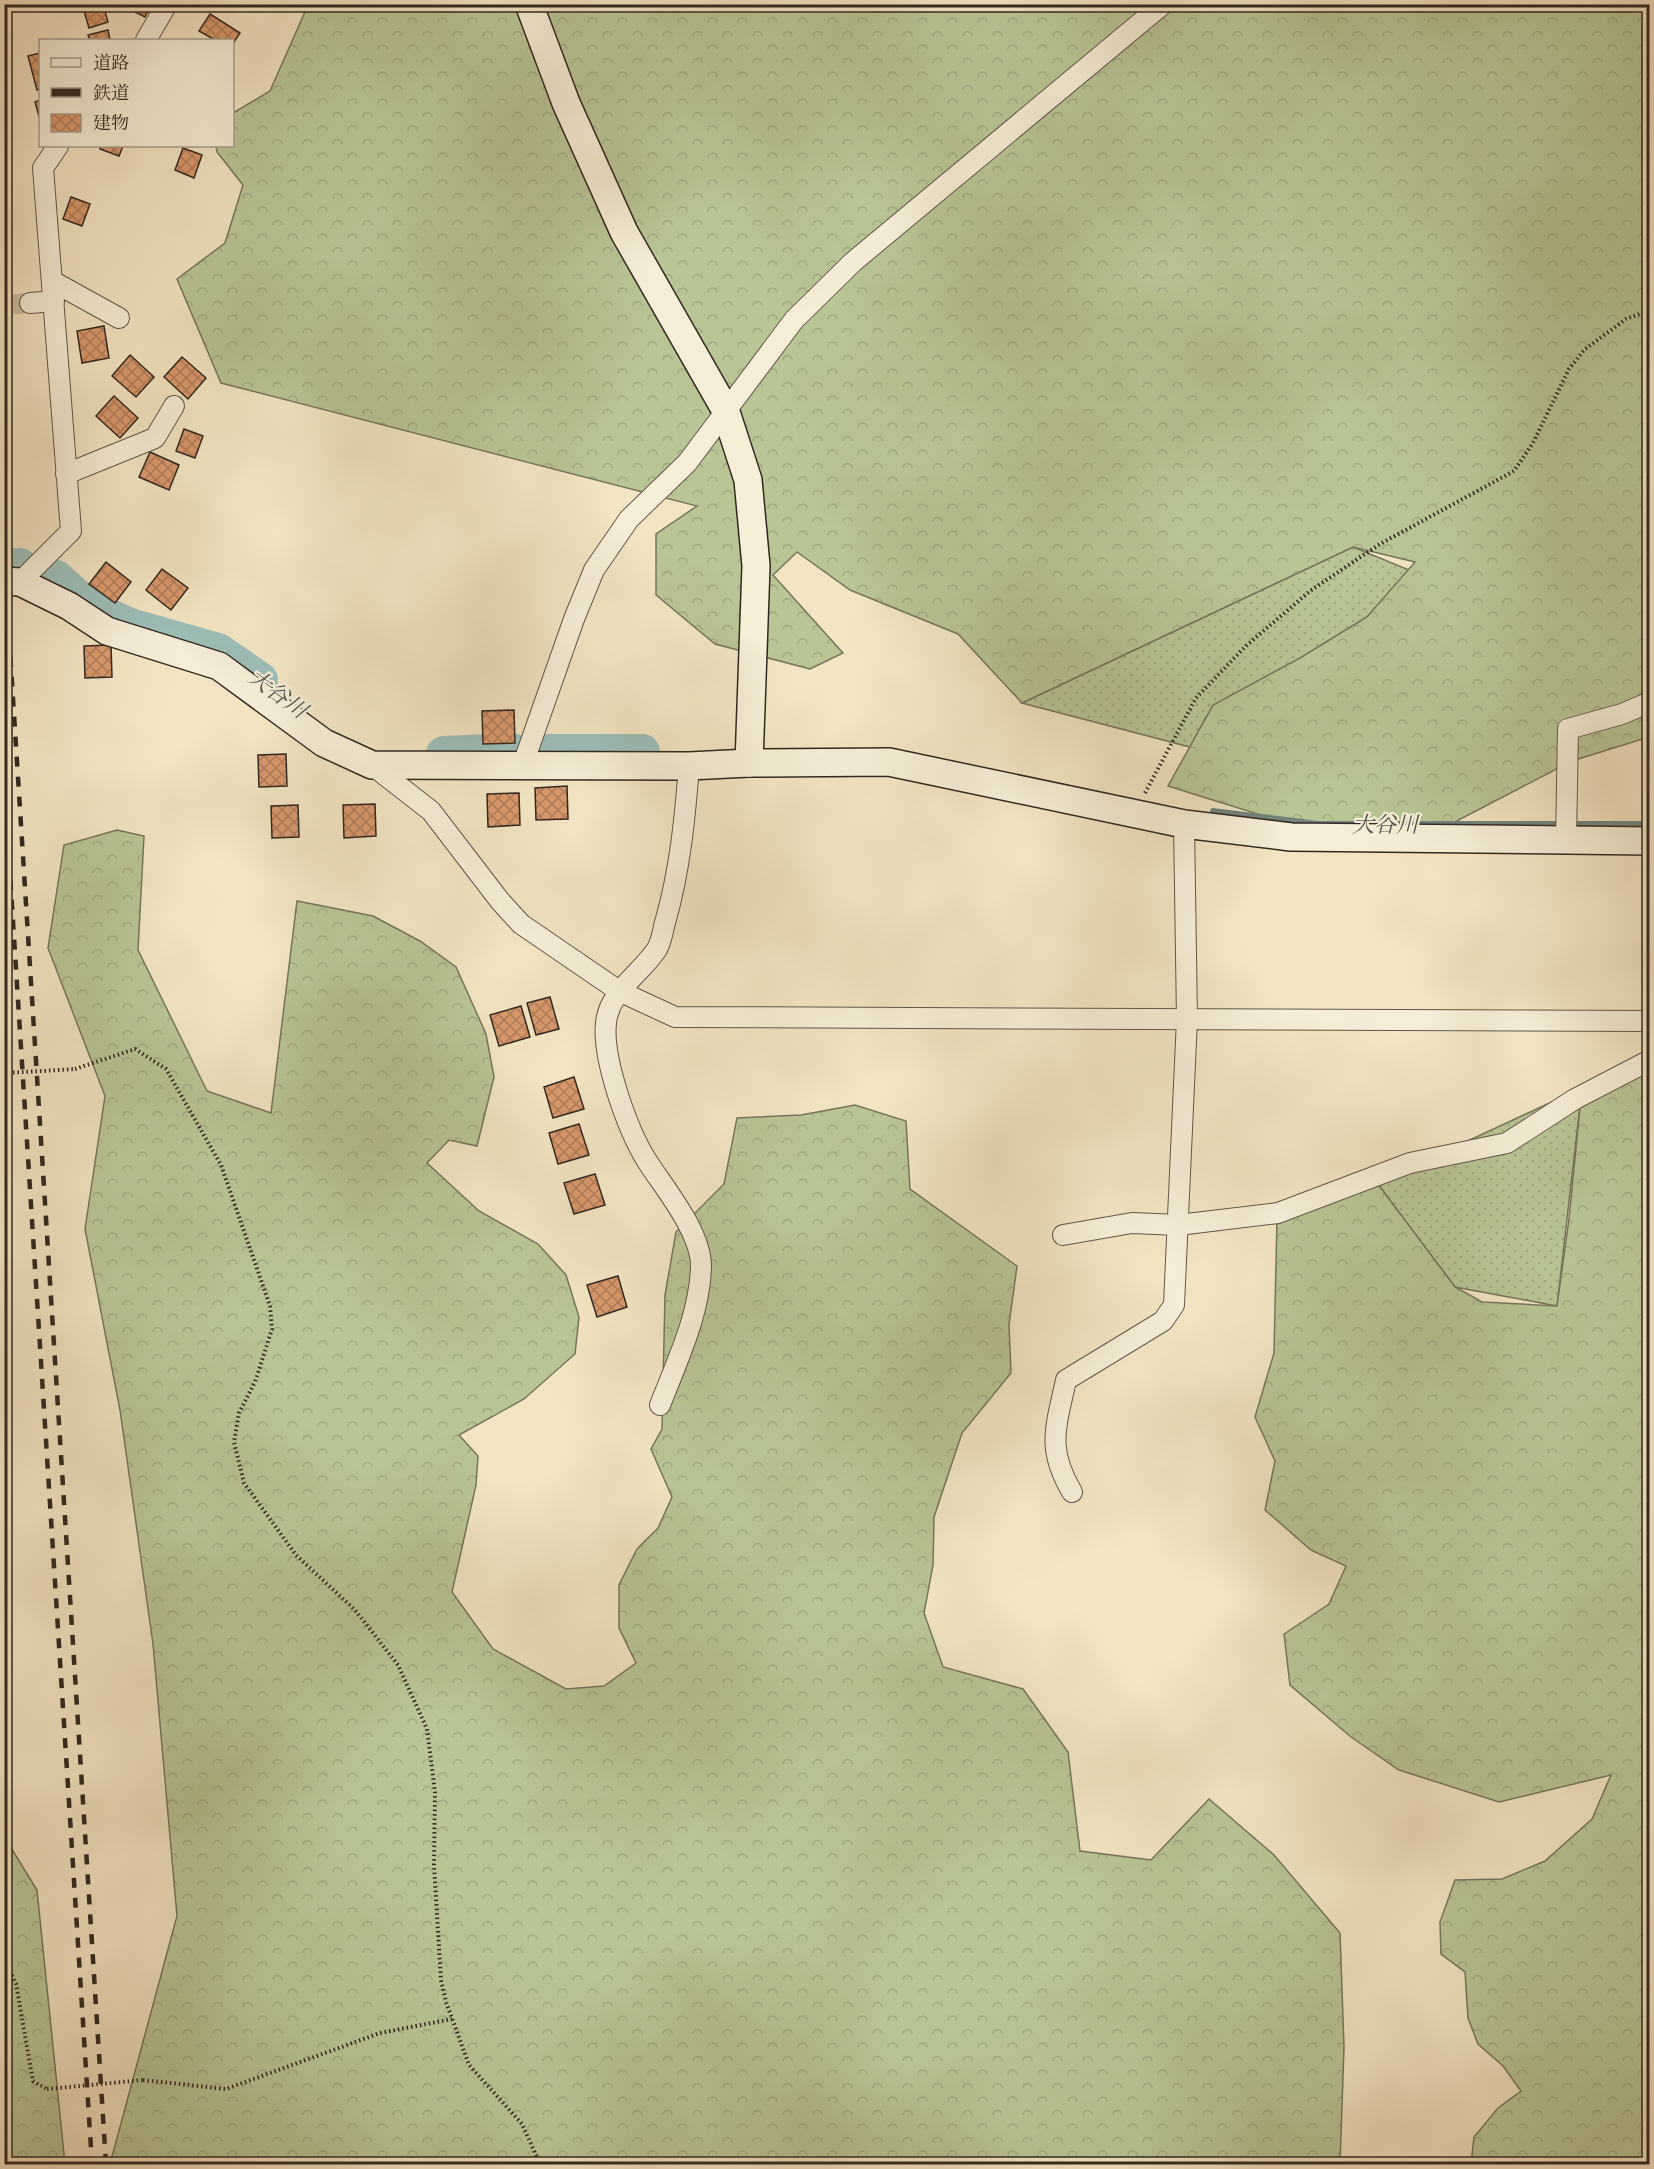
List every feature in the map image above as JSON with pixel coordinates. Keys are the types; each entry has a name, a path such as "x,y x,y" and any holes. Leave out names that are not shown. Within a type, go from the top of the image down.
{"street":[{"path":"147,39 167,4"},
{"path":"529,4 566,103 624,232 725,409 748,480 756,566 749,763"},
{"path":"523,764 574,619 594,570 628,519 687,463 725,409 794,320 853,262 1163,4"},
{"path":"57,147 43,168 70,531 12,582 69,606 107,631 219,666 324,743 372,765 431,811 500,901 521,924 619,992 675,1017 1650,1021"},
{"path":"52,281 119,318"},
{"path":"30,303 54,301"},
{"path":"66,474 155,438 174,406"},
{"path":"1566,842 1568,729 1622,714 1650,702"},
{"path":"372,765 689,766 889,762 1184,824 1291,837 1566,842 1650,841"},
{"path":"660,1405 692,1323 701,1264 687,1222 645,1158 617,1093 609,1062 606,1024 619,992 658,948 675,889 689,766"},
{"path":"1072,1492 1059,1470 1054,1440 1066,1380 1163,1321 1174,1305 1187,1019 1184,824"},
{"path":"1063,1235 1132,1223 1178,1225 1278,1213 1410,1163 1507,1143 1575,1099 1650,1060"}],"path":[{"path":"1135,812 1196,698 1247,645 1310,591 1380,544 1514,471 1533,443 1569,369 1584,350 1626,319 1650,310"},
{"path":"4,1073 75,1069 135,1049 166,1069 221,1165 260,1272 270,1306 272,1329 255,1382 239,1413 234,1442 244,1483 296,1555 356,1610 398,1665 427,1730 435,1792 434,1865 441,1980 452,2019 470,2065 522,2124 540,2164"},
{"path":"4,1959 16,1984 33,2081 47,2089 143,2080 226,2089 380,2033 452,2019"}],"green space":[{"path":"308,5 1649,5 1649,737 1572,761 1453,823 1299,827 1168,786 1213,705 1300,658 1367,617 1415,562 1353,547 1022,703 958,634 850,590 797,552 773,575 843,653 810,669 715,644 656,595 656,534 697,506 221,383 177,279 225,243 243,185 217,152 216,147 234,147 234,112 270,91"},
{"path":"1353,547 1409,570 1367,617 1206,717 1190,747 1022,703"},
{"path":"117,830 144,836 138,950 207,1091 271,1113 297,901 373,916 420,941 456,967 486,1034 494,1077 477,1146 449,1140 427,1163 479,1211 538,1244 566,1275 579,1317 575,1354 524,1399 459,1435 478,1456 476,1485 452,1592 493,1649 566,1689 604,1686 636,1663 619,1628 619,1585 637,1549 658,1528 672,1497 651,1449 662,1429 665,1295 676,1232 724,1184 737,1118 801,1115 855,1105 906,1121 910,1189 1017,1266 1009,1325 1011,1373 962,1433 934,1517 933,1565 924,1613 943,1667 1023,1689 1068,1752 1080,1851 1151,1860 1209,1799 1274,1855 1340,1933 1344,2047 1340,2164 110,2164 177,1916 153,1644 120,1410 85,1229 105,1096 48,948 64,845"},
{"path":"1649,1064 1649,2164 1471,2164 1474,2137 1498,2108 1521,2091 1503,2066 1478,2044 1468,2018 1465,1972 1441,1954 1440,1922 1455,1880 1502,1879 1545,1861 1592,1819 1611,1775 1499,1802 1399,1770 1351,1737 1290,1685 1284,1634 1329,1604 1346,1566 1311,1550 1265,1510 1275,1461 1255,1417 1274,1353 1277,1219 1377,1183 1455,1287 1482,1302 1557,1306 1569,1219 1582,1088"},
{"path":"1582,1088 1557,1306 1455,1287 1377,1183"},
{"path":"5,1838 37,1890 65,2164 5,2164"}],"building":[{"path":"82,4 103,4 108,22 89,28"},
{"path":"129,4 151,4 145,17 127,8"},
{"path":"210,14 240,33 234,42 234,39 213,39 199,31"},
{"path":"108,30 110,39 90,39 88,35"},
{"path":"39,53 39,89 37,90 28,56"},
{"path":"39,100 39,116 35,102"},
{"path":"101,147 123,147 119,156 100,149"},
{"path":"183,148 202,155 194,178 175,170"},
{"path":"71,197 90,204 82,226 63,219"},
{"path":"104,326 109,358 82,363 77,331"},
{"path":"130,355 154,377 136,397 112,376"},
{"path":"182,357 206,378 188,399 164,377"},
{"path":"114,396 138,418 120,438 96,416"},
{"path":"184,429 203,436 195,458 176,451"},
{"path":"150,452 179,465 169,490 139,477"},
{"path":"106,562 131,582 115,603 89,584"},
{"path":"162,569 188,588 171,610 146,590"},
{"path":"111,645 112,677 85,678 84,646"},
{"path":"514,710 515,743 483,744 482,711"},
{"path":"286,754 287,786 259,787 258,755"},
{"path":"567,786 568,819 536,820 535,788"},
{"path":"519,793 520,825 488,827 487,794"},
{"path":"375,804 376,836 344,838 343,805"},
{"path":"298,805 299,837 272,838 271,806"},
{"path":"550,997 559,1029 536,1035 527,1003"},
{"path":"521,1006 530,1037 499,1046 490,1015"},
{"path":"574,1077 584,1109 553,1118 544,1087"},
{"path":"579,1124 589,1155 558,1164 549,1133"},
{"path":"595,1174 605,1205 574,1214 564,1183"},
{"path":"618,1276 627,1307 597,1317 587,1285"}],"waterway":[{"name":"大谷川","path":"4,567 20,566"},
{"name":"大谷川","path":"56,578 78,598 103,614 130,626 218,651 260,680"},
{"name":"大谷川","path":"444,754 512,751"},
{"name":"大谷川","path":"542,752 642,752"},
{"name":"大谷川","path":"1213,811 1319,824 1558,824"},
{"name":"大谷川","path":"1576,824 1650,824"}],"tunnel":[{"path":"4,305 30,303"}],"railway":[{"path":"4,557 106,2164"},
{"path":"4,780 92,2164"}]}
